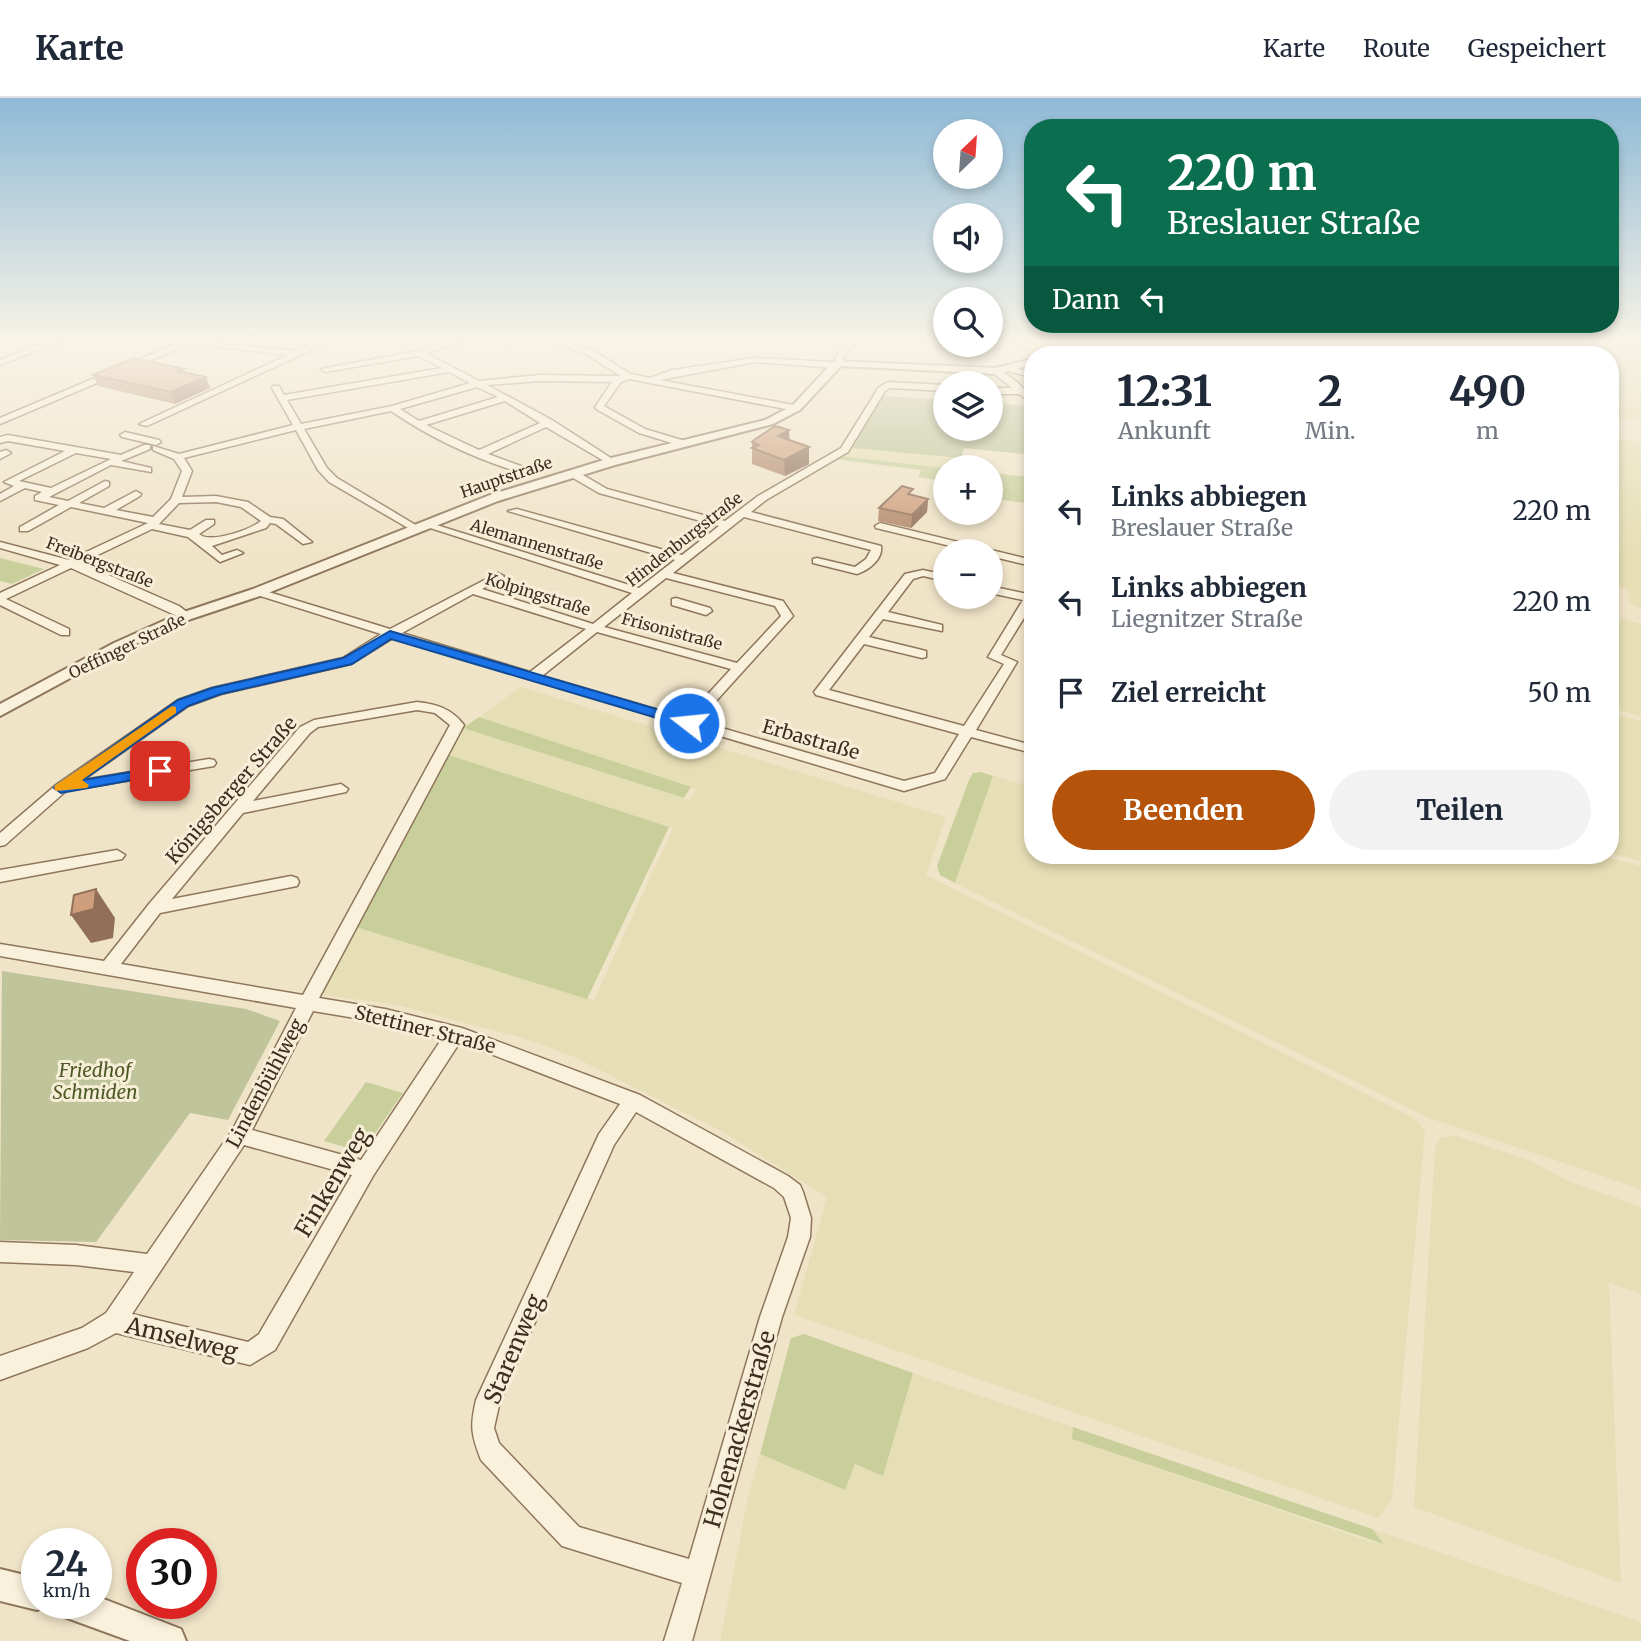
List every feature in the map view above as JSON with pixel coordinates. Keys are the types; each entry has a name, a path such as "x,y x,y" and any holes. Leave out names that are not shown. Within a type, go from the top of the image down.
{"street":[{"path":"144,424 170,412"},
{"name":"Alemannenstraße","path":"289,412 310,450 332,480 420,527 640,592"},
{"path":"178,457 297,427 373,412"},
{"path":"398,412 416,425 479,454 525,471"},
{"path":"416,425 459,412"},
{"path":"531,412 611,462"},
{"path":"608,412 642,431 682,443"},
{"name":"Hauptstraße","path":"258,593 494,498 611,462 756,427 788,412"},
{"name":"Hindenburgstraße","path":"532,677 762,498 845,450 867,412"},
{"path":"479,454 549,422"},
{"path":"0,599 153,523 176,500 187,471 178,457 125,435"},
{"path":"0,440 8,438 74,450 148,470"},
{"path":"153,446 115,460 39,498 153,523 213,543 262,526 267,520"},
{"path":"5,481 74,450"},
{"path":"42,466 85,474"},
{"path":"572,473 603,491 727,525"},
{"path":"5,481 52,491"},
{"path":"24,529 105,484"},
{"path":"0,498 24,485"},
{"path":"106,511 136,494"},
{"path":"176,500 216,499 244,504 267,520 279,521 307,542"},
{"path":"221,510 235,502"},
{"path":"513,511 684,559"},
{"path":"742,513 877,548 865,567 857,570 817,561"},
{"path":"195,537 210,522"},
{"path":"880,526 934,539"},
{"path":"195,537 220,559 237,553"},
{"name":"Freibergstraße","path":"0,545 72,564 186,616"},
{"path":"1003,556 1024,561"},
{"path":"511,568 529,558"},
{"path":"933,575 923,573 909,576 821,692 1024,747"},
{"name":"Frisonistraße","path":"664,574 779,604 787,616 689,723"},
{"path":"0,841 61,788 183,703 217,691 347,661 390,634 498,576"},
{"name":"Kolpingstraße","path":"471,590 595,628"},
{"path":"1003,592 1024,596"},
{"name":"Oeffinger Straße","path":"0,710 120,646 186,616 258,593"},
{"name":"Erbastraße","path":"258,593 904,786 940,776 1012,662 993,657 1024,610"},
{"path":"0,599 65,632"},
{"path":"676,602 706,611"},
{"path":"879,614 938,628"},
{"name":"Frisonistraße","path":"595,628 740,668"},
{"path":"860,639 922,654"},
{"name":"Königsberger Straße","path":"109,967 155,908 305,730 314,724 417,706 434,708 449,714 457,725"},
{"name":"Lindenbühlweg","path":"0,1368 88,1337 114,1321 240,1135 307,1002 457,725"},
{"path":"61,788 209,763"},
{"path":"237,809 341,789"},
{"path":"0,876 117,855"},
{"path":"155,908 291,882"},
{"name":"Stettiner Straße","path":"0,950 385,1016 456,1033 633,1101 781,1182 793,1192 801,1218"},
{"name":"Finkenweg","path":"250,1354 267,1342 366,1170 456,1033"},
{"name":"Starenweg","path":"633,1101 606,1140 488,1399 482,1428 490,1451 571,1537 698,1575"},
{"path":"240,1135 366,1170"},
{"name":"Hohenackerstraße","path":"678,1641 771,1317 799,1237 801,1218"},
{"path":"0,1252 79,1254 152,1265"},
{"name":"Amselweg","path":"114,1321 250,1354"},
{"path":"0,1585 21,1590"},
{"path":"112,1617 169,1641"}],"shaded area":[{"path":"1619,412 1641,412 1641,419 1619,420"},
{"path":"1619,439 1641,442 1641,608 1631,605 1627,589 1619,587"},
{"path":"853,448 935,455 933,467 839,456"},
{"path":"1619,618 1641,624 1641,716 1619,710"},
{"path":"521,687 946,817 926,875 1414,1118 1425,1131 1392,1499 1378,1518 794,1315 827,1197 721,1131 572,1056 519,1037 393,1004 320,995 356,927 594,1000 673,828 446,754 457,733 463,728 689,800 696,789 479,717"},
{"path":"1619,715 1641,721 1641,861 1619,855"},
{"path":"993,776 1024,785 1024,864 1619,864 1619,860 1641,866 1641,1189 1429,1118 955,883"},
{"path":"1453,1135 1531,1161 1568,1181 1641,1207 1641,1294 1609,1283 1621,1583 1414,1507 1435,1148 1440,1138"},
{"path":"913,1373 1073,1427 1073,1439 1362,1539 1383,1544 1372,1529 1641,1622 1641,1641 720,1641 748,1497 760,1454 845,1490 855,1464 883,1476"}],"green space":[{"path":"871,412 933,412 933,441 1003,441 1003,412 1024,412 1024,454 964,448 962,455 933,455 853,448"},
{"path":"839,456 933,467 933,479 918,477 921,470 834,459"},
{"path":"1003,474 1024,476 1024,503 1003,500"},
{"path":"0,558 44,569 12,584 0,581"},
{"path":"479,717 691,787 684,798 463,728"},
{"path":"446,754 669,827 587,999 356,927"},
{"path":"981,772 993,776 955,883 940,875 937,866 969,780 973,773"},
{"name":"Friedhof Schmiden","path":"2,971 246,1009 280,1021 228,1120 190,1113 96,1242 0,1240"},
{"path":"366,1082 403,1093 362,1152 324,1141"},
{"path":"804,1334 913,1373 883,1476 855,1464 845,1490 760,1454 791,1338"},
{"path":"1073,1427 1372,1529 1384,1544 1072,1439"}],"building":[{"path":"775,426 789,430 778,436 809,447 784,460 752,448 759,445 752,442 754,440"},
{"path":"902,486 913,489 908,494 928,499 912,515 879,508"},
{"path":"96,889 94,909 71,915 74,895"}],"slow traffic":[{"path":"82,785 61,788 172,710"}],"route":[{"path":"160,771 61,788 183,703 217,691 347,661 390,634 689,723"}]}
